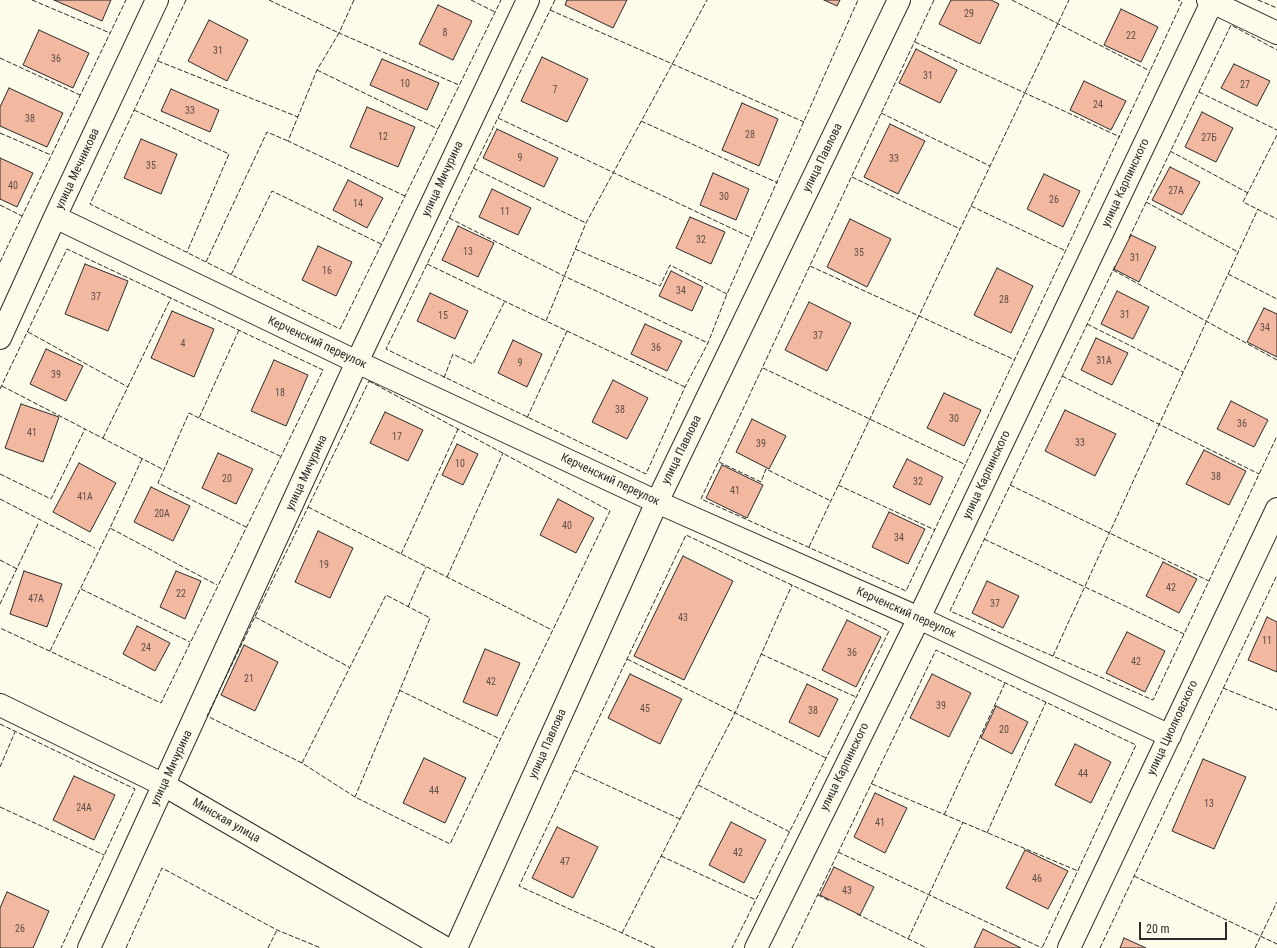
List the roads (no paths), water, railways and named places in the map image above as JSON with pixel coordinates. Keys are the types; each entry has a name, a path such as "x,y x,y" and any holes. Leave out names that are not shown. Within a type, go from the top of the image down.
{"street":[{"name":"улица Мечникова","path":"0,338 55,217 158,0"},
{"name":"улица Мичурина","path":"89,948 358,362 528,0"},
{"name":"улица Павлова","path":"456,948 657,502 899,0"},
{"path":"1211,1 1277,33"},
{"name":"улица Карпинского","path":"756,948 919,618 1211,1"},
{"name":"Керченский переулок","path":"55,217 358,362 657,502 919,618 1170,736"},
{"name":"улица Циолковского","path":"1069,948 1277,509"},
{"name":"Минская улица","path":"0,705 164,785 445,948"}]}
